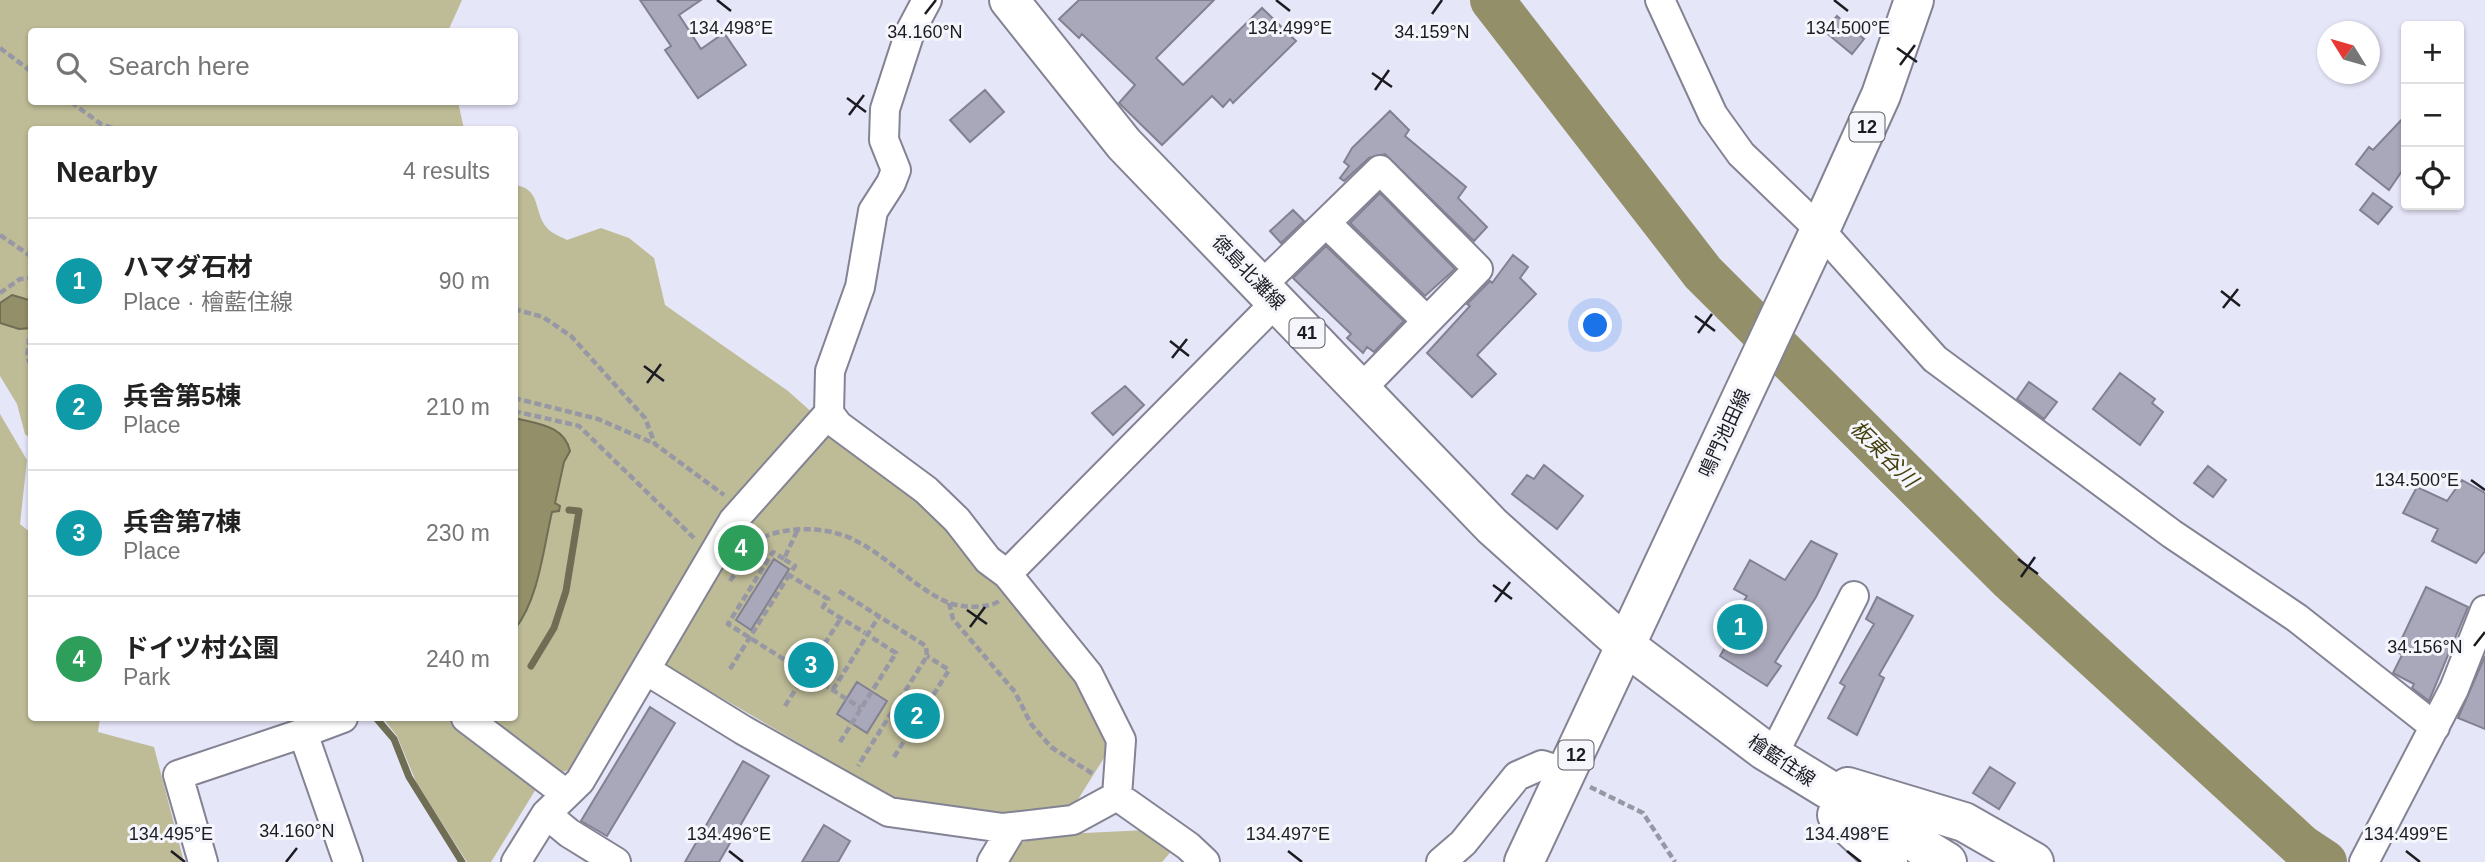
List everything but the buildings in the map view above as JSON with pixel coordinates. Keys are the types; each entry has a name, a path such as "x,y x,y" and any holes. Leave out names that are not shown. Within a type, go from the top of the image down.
{"main road":[{"name":"徳島北灘線","path":"1009,0 1124,144 1492,526 1626,646"},
{"name":"鳴門池田線","path":"1524,862 1881,95 1914,0"},
{"name":"檜藍住線","path":"1626,646 1786,764 1947,862"},
{"path":"1786,764 1852,832 1888,862"},
{"path":"1786,764 1964,822 2034,862"}],"street":[{"path":"927,0 910,32 885,109 884,140 896,170 873,211 860,287 830,372 829,413 838,425 926,490 957,520 988,560 1012,580 1088,674 1103,698 1121,740 1117,796"},
{"path":"1660,0 1713,115 1741,154 1815,240 1934,359 2150,518 2297,618 2431,735"},
{"path":"1012,580 1269,293 1326,223 1380,170 1478,269 1361,389"},
{"path":"1326,223 1427,321"},
{"path":"516,862 546,814 580,781 737,515 829,413"},
{"path":"1786,764 1854,596"},
{"path":"2364,862 2454,689 2485,610"},
{"path":"646,670 743,730 889,812 1013,827 1073,820 1117,796"},
{"path":"203,862 178,775 335,721"},
{"path":"470,721 566,794"},
{"path":"303,733 348,862"},
{"path":"1441,862 1463,843 1517,776 1542,765 1567,773"},
{"path":"1117,796 1188,846 1205,862"},
{"path":"546,814 569,833 616,862"},
{"path":"992,862 1013,827"}],"path":[{"path":"0,48 28,69"},
{"path":"75,105 108,126"},
{"path":"0,235 28,254"},
{"path":"0,293 20,279 28,278"},
{"path":"518,310 542,317 571,336 645,418 655,443"},
{"path":"28,331 28,358"},
{"path":"518,399 631,431 655,443 737,515 759,539 776,531 834,532 858,541 949,603 989,606 1012,580"},
{"path":"518,412 579,426 713,556"},
{"path":"579,426 583,416"},
{"path":"784,559 797,531"},
{"path":"730,669 750,637 789,575 795,566 773,552 728,624 750,637 861,708"},
{"path":"789,575 828,599 823,607 865,633"},
{"path":"839,591 926,646 927,656 845,787"},
{"path":"949,603 953,619 1015,692 1031,724 1051,747 1094,775 1117,796"},
{"path":"833,690 880,616"},
{"path":"785,706 841,618"},
{"path":"840,742 896,653 871,637"},
{"path":"894,757 949,670 927,656"},
{"path":"1567,773 1621,804 1643,813 1675,862"}],"shaded area":[{"path":"0,0 462,0 449,28 28,28 28,105 459,105 463,126 28,126 28,436 17,404 0,376"},
{"path":"518,186 524,187 533,196 543,222 556,235 567,240 601,228 629,238 654,258 665,305 788,391 835,433 920,497 1069,657 1114,742 1072,809 994,814 897,800 641,651 575,768 560,773 551,770 536,789 491,862 467,862 417,784 397,736 385,721 518,721"},
{"path":"12,295 28,300 28,328 19,329 0,323 0,303"},
{"path":"0,414 27,460 20,524 28,531 28,721 100,721 98,732 154,747 184,862 0,862"},
{"path":"518,419 556,431 567,442 570,451 564,462 555,503 560,506 559,511 552,512 535,588 518,624"},
{"path":"1147,830 1175,847 1162,862 1000,862 1010,847 1042,835"}],"waterway":[{"name":"板東谷川","path":"1492,0 1703,273 2009,578 2301,846 2325,862"},
{"path":"531,666 554,628 566,591 579,511 569,510"},
{"path":"379,721 394,739 409,777 462,862"}],"place":[{"name":"ドイツ村公園","path":"741,548"},
{"name":"ハマダ石材","path":"1740,627"},
{"name":"兵舎第7棟","path":"811,665"},
{"name":"兵舎第5棟","path":"917,716"}]}
